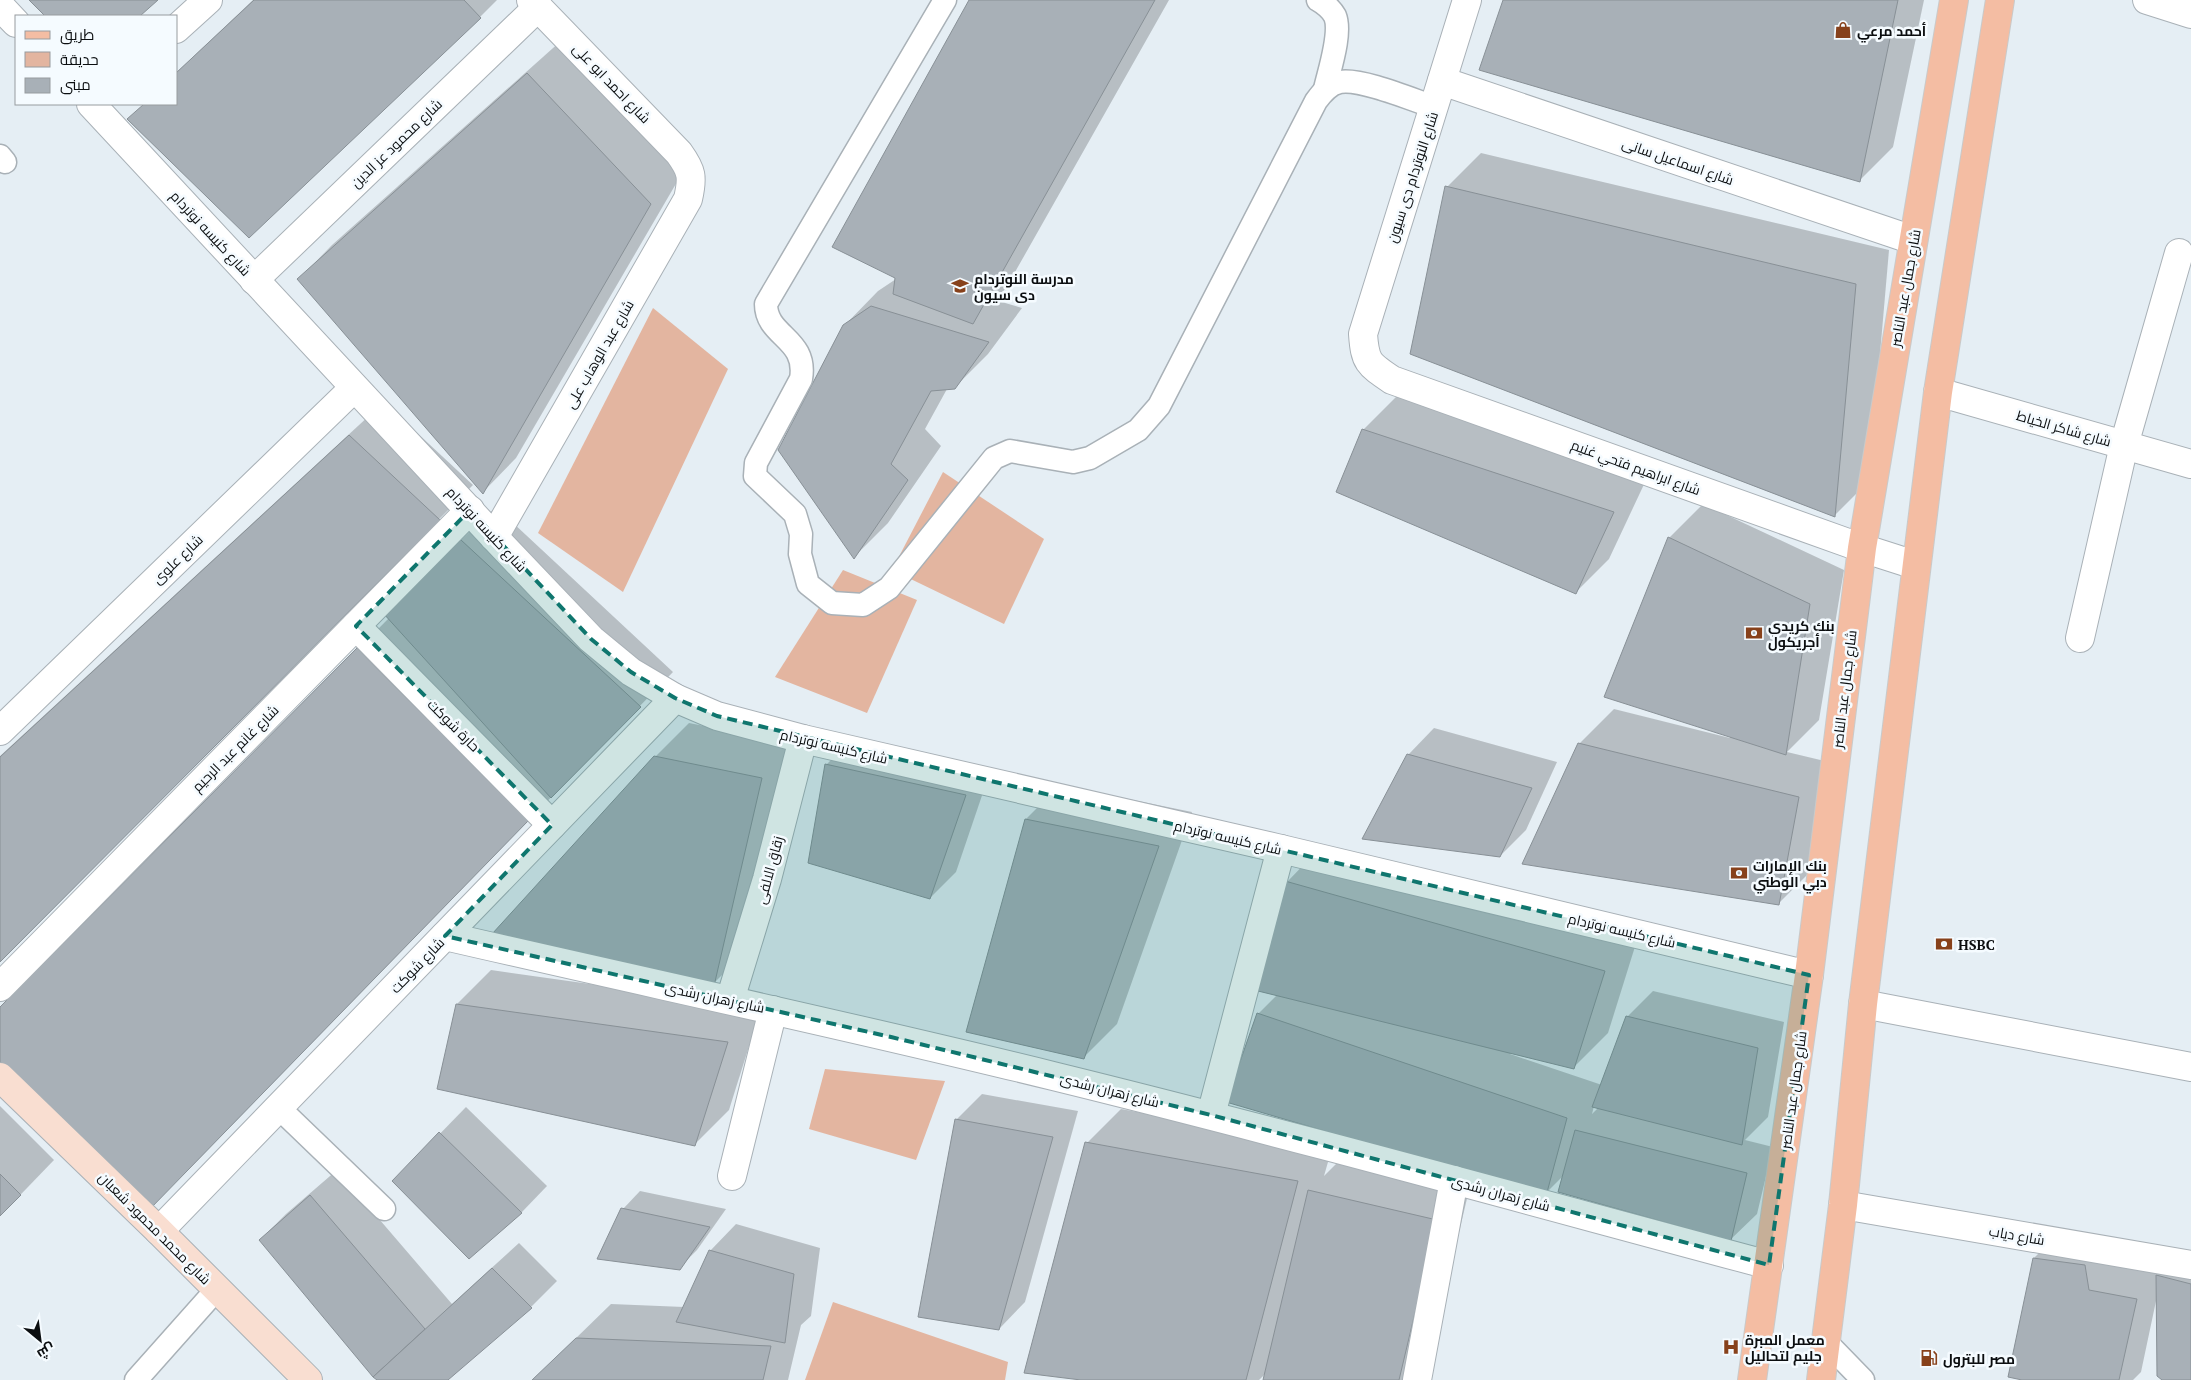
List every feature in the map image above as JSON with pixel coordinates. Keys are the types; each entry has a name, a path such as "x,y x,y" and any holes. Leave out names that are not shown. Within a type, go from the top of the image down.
{"main road":[{"name":"شارع جمال عبد الناصر","path":"1752,1380 1809,974 1862,548 1954,0"},
{"path":"1821,1380 1843,1205 1864,1004 1915,565 1938,392 2000,0"}],"street":[{"path":"178,27 208,0"},
{"name":"شارع النوتردام دى سيون","path":"1364,356 1363,334 1467,0"},
{"path":"2147,0 2191,14"},
{"name":"شارع احمد ابو على","path":"534,3 679,153 690,168"},
{"name":"شارع محمود عز الدين","path":"254,280 534,3"},
{"path":"0,6 15,22"},
{"name":"شارع اسماعيل سانى","path":"1442,82 1913,240"},
{"name":"شارع كنيسه نوتردام","path":"94,105 354,388 591,639 631,672 675,698 717,716 803,739 1281,849 1809,974"},
{"name":"شارع عبد الوهاب على","path":"494,537 688,199 691,184 690,168"},
{"path":"2080,638 2124,445 2179,253"},
{"name":"شارع ابراهيم فتحي غنيم","path":"1364,356 1376,370 1392,380 1862,548 1915,565"},
{"name":"شارع علوى","path":"0,731 354,388"},
{"name":"شارع شاكر الخياط","path":"1938,392 2191,464"},
{"name":"شارع غانم عبد الرحيم","path":"0,986 470,510"},
{"name":"حارة شوكت","path":"356,626 552,825"},
{"name":"شارع شوكت","path":"160,1231 675,698"},
{"name":"زقاق الالفى","path":"730,1000 767,879 803,739"},
{"path":"1211,1115 1281,849"},
{"name":"شارع زهران رشدى","path":"446,936 773,1010 1211,1115 1769,1265"},
{"path":"1864,1004 2191,1067"},
{"path":"732,1176 773,1010"},
{"name":"شارع محمد محمود شعبان","path":"0,1077 160,1231 308,1380"},
{"path":"1417,1380 1454,1180"},
{"name":"شارع دياب","path":"1843,1205 2191,1265"}],"lane":[{"path":"945,0 766,304 769,320 794,346 800,356 802,368 800,379 756,463 756,476 795,514 801,534 800,554 808,584 832,603 863,605 889,588 994,458 1010,451 1074,462 1090,458 1138,430 1159,406 1316,101 1325,89 1338,82 1354,82 1434,108"},
{"path":"1318,0 1328,6 1334,16 1337,28 1325,89"},
{"path":"279,1108 384,1209"},
{"path":"136,1380 217,1289"},
{"path":"1826,1342 1863,1380"}],"highlighted area":[{"path":"470,510 591,639 631,672 675,698 717,716 1809,975 1769,1265 1211,1115 891,1037 445,936 552,825 356,626"}],"green space":[{"path":"653,308 728,369 623,592 538,533"},
{"path":"943,472 1044,539 1004,624 892,570"},
{"path":"843,570 917,600 867,713 775,677"},
{"path":"825,1069 945,1081 916,1160 809,1129"},
{"path":"833,1302 1008,1362 1005,1380 805,1380"}],"building":[{"path":"29,0 158,0 141,15 44,15"},
{"path":"254,0 464,0 481,18 249,238 127,119 143,105 178,105 178,71"},
{"path":"969,0 1155,0 973,324 893,294 895,278 832,247"},
{"path":"1503,0 1898,0 1860,182 1479,70"},
{"path":"527,73 651,204 483,494 297,279"},
{"path":"1445,186 1856,284 1835,517 1410,354"},
{"path":"871,306 989,342 955,389 931,391 891,464 908,480 854,559 778,450 843,325"},
{"path":"1362,429 1614,512 1576,594 1336,492"},
{"path":"349,435 440,520 0,962 0,757"},
{"path":"1668,537 1810,604 1786,755 1604,697"},
{"path":"461,540 641,707 551,798 383,613"},
{"path":"357,648 528,821 149,1210 0,1064 0,1007"},
{"path":"1578,743 1799,797 1779,905 1522,864"},
{"path":"1407,754 1532,788 1500,857 1362,839"},
{"path":"654,756 762,778 714,986 492,934"},
{"path":"825,764 966,795 930,899 808,863"},
{"path":"1025,819 1159,846 1084,1059 966,1032"},
{"path":"1285,881 1605,971 1574,1069 1258,991"},
{"path":"456,1004 728,1042 695,1146 437,1089"},
{"path":"1257,1013 1567,1118 1546,1196 1226,1102"},
{"path":"1626,1016 1758,1048 1742,1145 1592,1107"},
{"path":"955,1119 1053,1137 999,1330 918,1317"},
{"path":"1575,1130 1747,1173 1731,1241 1558,1192"},
{"path":"439,1132 522,1213 469,1259 392,1181"},
{"path":"1085,1142 1298,1181 1246,1380 1081,1380 1024,1373"},
{"path":"0,1174 21,1195 0,1216"},
{"path":"1308,1190 1437,1220 1399,1380 1263,1380"},
{"path":"310,1195 425,1329 373,1377 259,1240"},
{"path":"621,1208 710,1227 680,1270 597,1259"},
{"path":"709,1250 794,1274 785,1343 676,1322"},
{"path":"2033,1258 2085,1265 2089,1290 2137,1299 2119,1380 2022,1380 2008,1377"},
{"path":"492,1268 532,1308 448,1380 377,1380 373,1377"},
{"path":"2156,1275 2191,1284 2191,1380 2162,1380 2157,1376"},
{"path":"576,1338 771,1346 763,1380 532,1380"}],"place":[{"name":"أحمد مرعي","path":"1843,30"},
{"name":"مدرسة النوتردام دى سيون","path":"960,286"},
{"name":"بنك كريدي أجريكول","path":"1754,633"},
{"name":"بنك الإمارات دبي الوطني","path":"1739,873"},
{"name":"HSBC","path":"1944,944"},
{"name":"معمل المبرة جليم لتحاليل","path":"1731,1347"},
{"name":"مصر للبترول","path":"1929,1358"}]}
